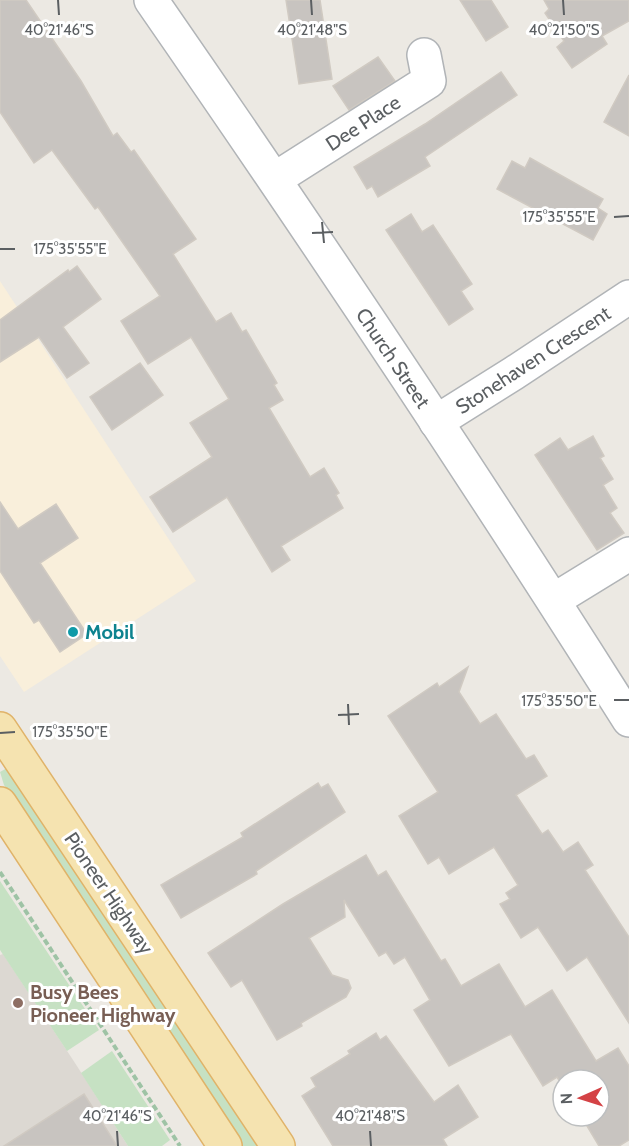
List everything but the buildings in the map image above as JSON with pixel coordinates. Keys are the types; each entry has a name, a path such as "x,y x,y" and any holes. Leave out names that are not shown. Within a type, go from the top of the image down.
{"main road":[{"name":"Pioneer Highway","path":"0,729 278,1146"},
{"path":"0,804 225,1146"}],"street":[{"name":"Church Street","path":"151,0 436,422 554,600 629,720"},
{"name":"Dee Place","path":"274,179 429,81 424,55"},
{"name":"Stonehaven Crescent","path":"436,422 629,297"},
{"path":"554,600 629,554"}],"path":[{"path":"0,872 180,1146"}],"shaded area":[{"path":"0,281 196,581 24,692 0,656"},
{"name":"Busy Bees Pioneer Highway","path":"3,954 128,1146 0,1146 0,955"}],"green space":[{"path":"7,768 259,1146 242,1146 4,785 0,772"},
{"path":"0,881 99,1030 67,1051 0,950"},
{"path":"112,1051 170,1140 162,1146 128,1146 81,1073"}],"place":[{"name":"Mobil","path":"73,632"},
{"name":"Busy Bees Pioneer Highway","path":"18,1003"}]}
